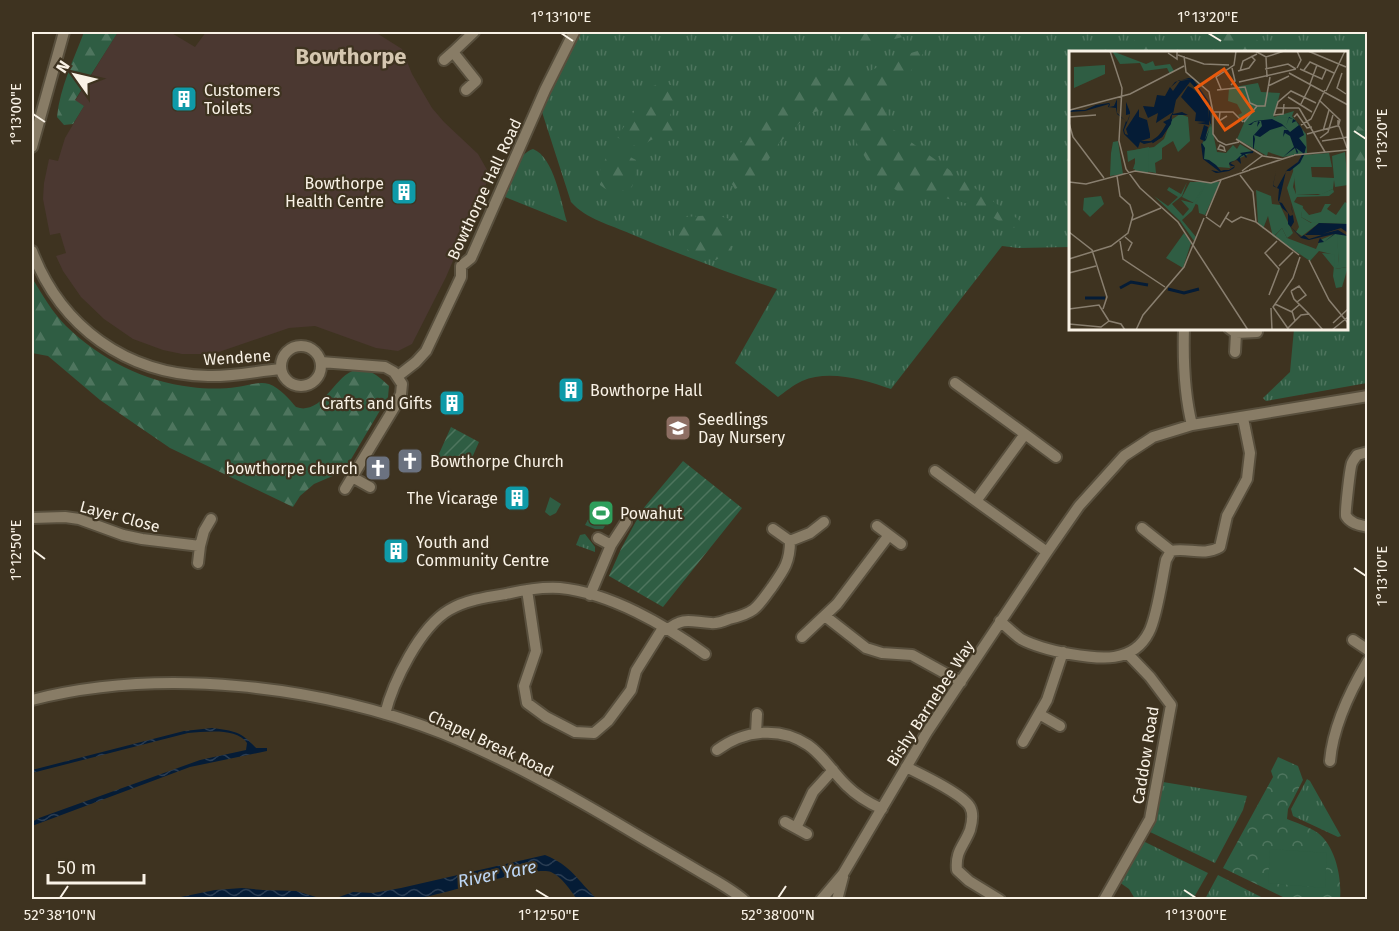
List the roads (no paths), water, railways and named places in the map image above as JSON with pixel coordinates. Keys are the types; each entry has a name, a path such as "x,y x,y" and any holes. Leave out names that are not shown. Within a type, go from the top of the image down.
{"street":[{"path":"32,147 64,32"},
{"path":"444,60 474,32"},
{"name":"Bowthorpe Hall Road","path":"398,376 426,351 461,277 461,266 471,258 545,90 574,32"},
{"path":"453,52 476,81 466,90"},
{"name":"Wendene","path":"32,251 56,298 82,329 114,352 160,370 208,376 281,369"},
{"path":"1184,330 1186,399 1192,425"},
{"path":"1234,352 1232,331 1257,332"},
{"name":"Wendene","path":"298,346 313,349 321,362 318,377 305,386 297,386 290,382 281,369 281,362 285,354 298,346"},
{"path":"321,362 386,367 398,376 402,384 401,394 345,489"},
{"path":"955,383 1056,457"},
{"name":"Bishy Barnebee Way","path":"820,900 843,874 906,767 1047,552 1079,506 1124,456 1153,437 1192,425 1368,396"},
{"path":"1000,621 1020,638 1035,645 1098,659 1128,654 1137,647 1150,631 1166,560 1171,551 1180,549 1203,553 1223,549 1227,516 1248,479 1250,453 1243,418"},
{"path":"976,501 1025,434"},
{"path":"1368,452 1357,454 1351,464 1345,514 1352,522 1368,527"},
{"path":"935,471 1047,552"},
{"path":"352,477 370,487"},
{"name":"Layer Close","path":"32,518 79,519 123,535 164,543 200,546"},
{"path":"198,563 204,531 211,519"},
{"path":"590,595 611,545 626,522"},
{"path":"790,541 810,534 824,522"},
{"path":"877,526 901,544"},
{"path":"1142,528 1171,551"},
{"path":"773,529 790,541"},
{"path":"802,637 825,616 889,535"},
{"path":"598,538 611,545"},
{"path":"527,590 536,651 524,686 527,703 546,717 575,732 594,733 608,721 631,690 636,671 665,629 677,622 699,620 712,624 748,615 759,606 790,558 790,541"},
{"path":"386,714 399,680 422,637 445,613 479,599 527,590 560,588 590,595 621,605 705,654"},
{"path":"825,616 866,648 882,653 912,655 961,682"},
{"path":"1353,640 1368,650"},
{"path":"1023,742 1047,700 1063,652"},
{"name":"Caddow Road","path":"1104,900 1150,819 1164,753 1171,705 1150,677 1128,654"},
{"path":"1330,761 1347,700 1368,661"},
{"name":"Chapel Break Road","path":"32,700 57,693 151,684 224,685 292,692 340,701 442,734 506,762 590,807 740,896 755,900"},
{"path":"756,733 757,714"},
{"path":"1039,714 1060,726"},
{"path":"717,750 739,737 756,733 789,736 808,745 847,786 868,802 882,809"},
{"path":"906,767 938,783 971,808 973,819 969,833 958,852 957,870 969,881 1000,900"},
{"path":"796,828 813,792 833,770"},
{"path":"785,822 807,834"},
{"name":"Bishy Barnebee Way","path":"837,900 843,874"}],"water":[{"path":"212,728 237,733 256,748 267,748 267,751 190,767 32,826 32,822 39,818 200,760 246,750 247,743 242,738 228,733 188,733 32,773 32,770 184,731"},
{"name":"River Yare","path":"545,855 568,869 597,899 577,899 559,877 551,872 541,871 414,899 171,899 215,890 242,888 296,891 316,897 339,897 353,892 373,893"}],"place":[{"name":"Customers Toilets","path":"184,99"},
{"name":"Bowthorpe Health Centre","path":"404,192"},
{"name":"Bowthorpe Hall","path":"571,390"},
{"name":"Crafts and Gifts","path":"452,403"},
{"name":"Seedlings Day Nursery","path":"678,428"},
{"name":"Bowthorpe Church","path":"410,461"},
{"name":"bowthorpe church","path":"378,468"},
{"name":"The Vicarage","path":"517,498"},
{"name":"Powahut","path":"601,513"},
{"name":"Youth and Community Centre","path":"396,551"}],"district":[{"name":"Bowthorpe","path":"351,56"}]}
